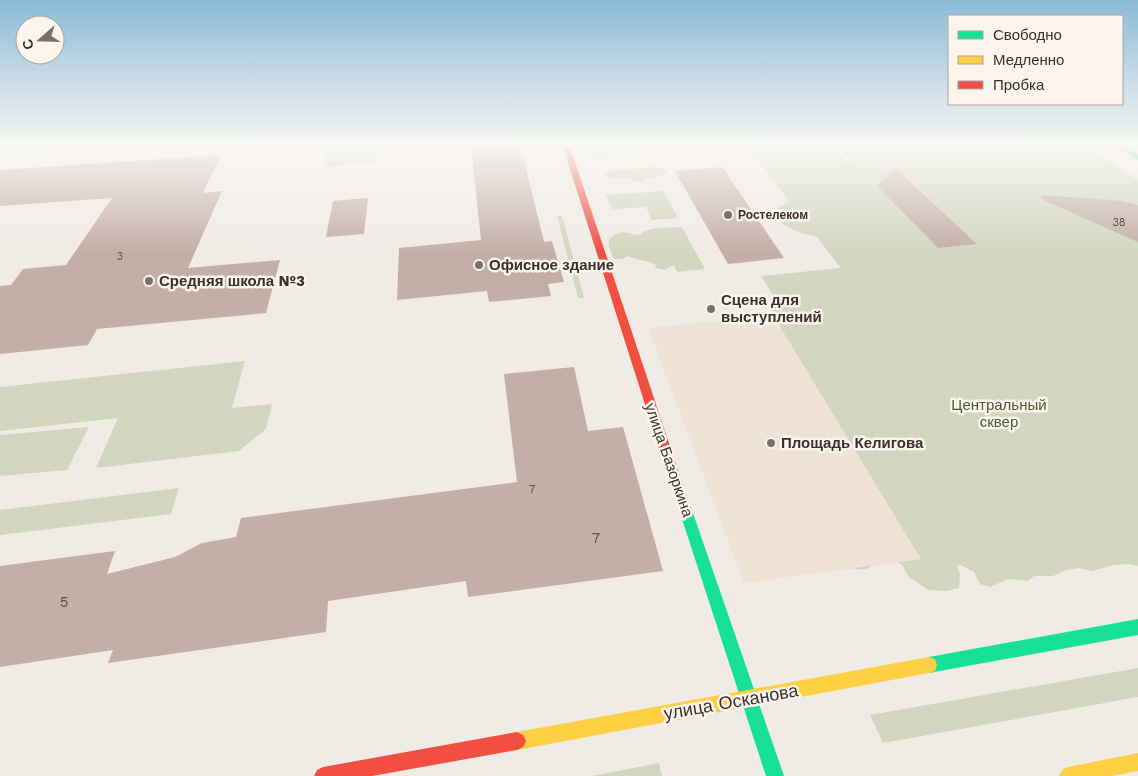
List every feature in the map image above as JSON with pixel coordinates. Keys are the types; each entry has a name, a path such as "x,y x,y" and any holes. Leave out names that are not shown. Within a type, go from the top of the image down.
{"street":[{"name":"улица Базоркина","path":"577,180 775,776"},
{"name":"улица Осканова","path":"323,776 1138,627"},
{"path":"1068,776 1138,762"}],"green space":[{"name":"Центральный сквер","path":"773,180 1138,180 1138,566 1128,564 1114,565 1091,571 1079,568 1065,570 1053,576 1034,576 1028,581 1008,579 990,587 980,584 974,572 959,564 957,567 960,574 959,588 947,591 928,590 908,576 902,565 889,557 878,559 873,565 863,569 853,568 835,561 780,328 767,305 785,303 783,297 774,297 761,276 841,268 816,236 784,225 777,218 774,211 789,201"},
{"path":"664,191 678,218 652,220 646,207 612,209 606,195"},
{"path":"557,216 562,216 584,298 578,298"},
{"path":"682,227 705,269 677,272 674,265 665,270 655,268 656,265 653,263 628,256 622,259 614,259 609,247 609,239 620,233 639,235 648,230"},
{"path":"245,361 232,408 272,404 266,429 239,451 96,468 118,418 0,431 0,387"},
{"path":"89,427 67,470 0,476 0,435"},
{"path":"179,488 171,514 0,535 0,510"},
{"path":"1138,668 1138,697 883,743 870,715"},
{"path":"659,763 662,776 592,776"}],"shaded area":[{"name":"Площадь Келигова","path":"773,315 921,559 744,583 648,328"}],"building":[{"path":"0,180 209,180 203,193 222,191 188,268 280,260 266,313 97,329 88,345 0,354 0,286 11,285 23,269 66,265 112,198 0,206"},
{"name":"Офисное здание","path":"475,180 529,180 544,242 552,241 564,282 548,284 551,296 489,302 487,291 397,300 399,248 481,240"},
{"name":"Ростелеком","path":"680,180 731,180 784,258 728,264"},
{"path":"883,180 908,180 977,244 938,248 877,186"},
{"path":"1042,195 1123,201 1138,205 1138,242 1041,199"},
{"path":"368,198 364,234 326,237 333,201"},
{"path":"574,367 588,431 623,427 663,571 468,597 466,581 328,601 326,632 108,663 113,650 0,667 0,566 115,551 107,574 175,557 202,543 236,537 241,518 517,482 504,374"}],"traffic: fast":[{"path":"671,467 775,776"},
{"path":"929,665 1138,627"}],"traffic: slow":[{"path":"517,741 929,665"},
{"path":"1068,776 1138,762"}],"traffic: jam":[{"path":"577,180 671,467"},
{"path":"323,776 517,741"}],"place":[{"name":"Ростелеком","path":"728,215"},
{"name":"Офисное здание","path":"479,265"},
{"name":"Средняя школа №3","path":"149,281"},
{"name":"Сцена для выступлений","path":"711,309"},
{"name":"Площадь Келигова","path":"771,443"}]}
